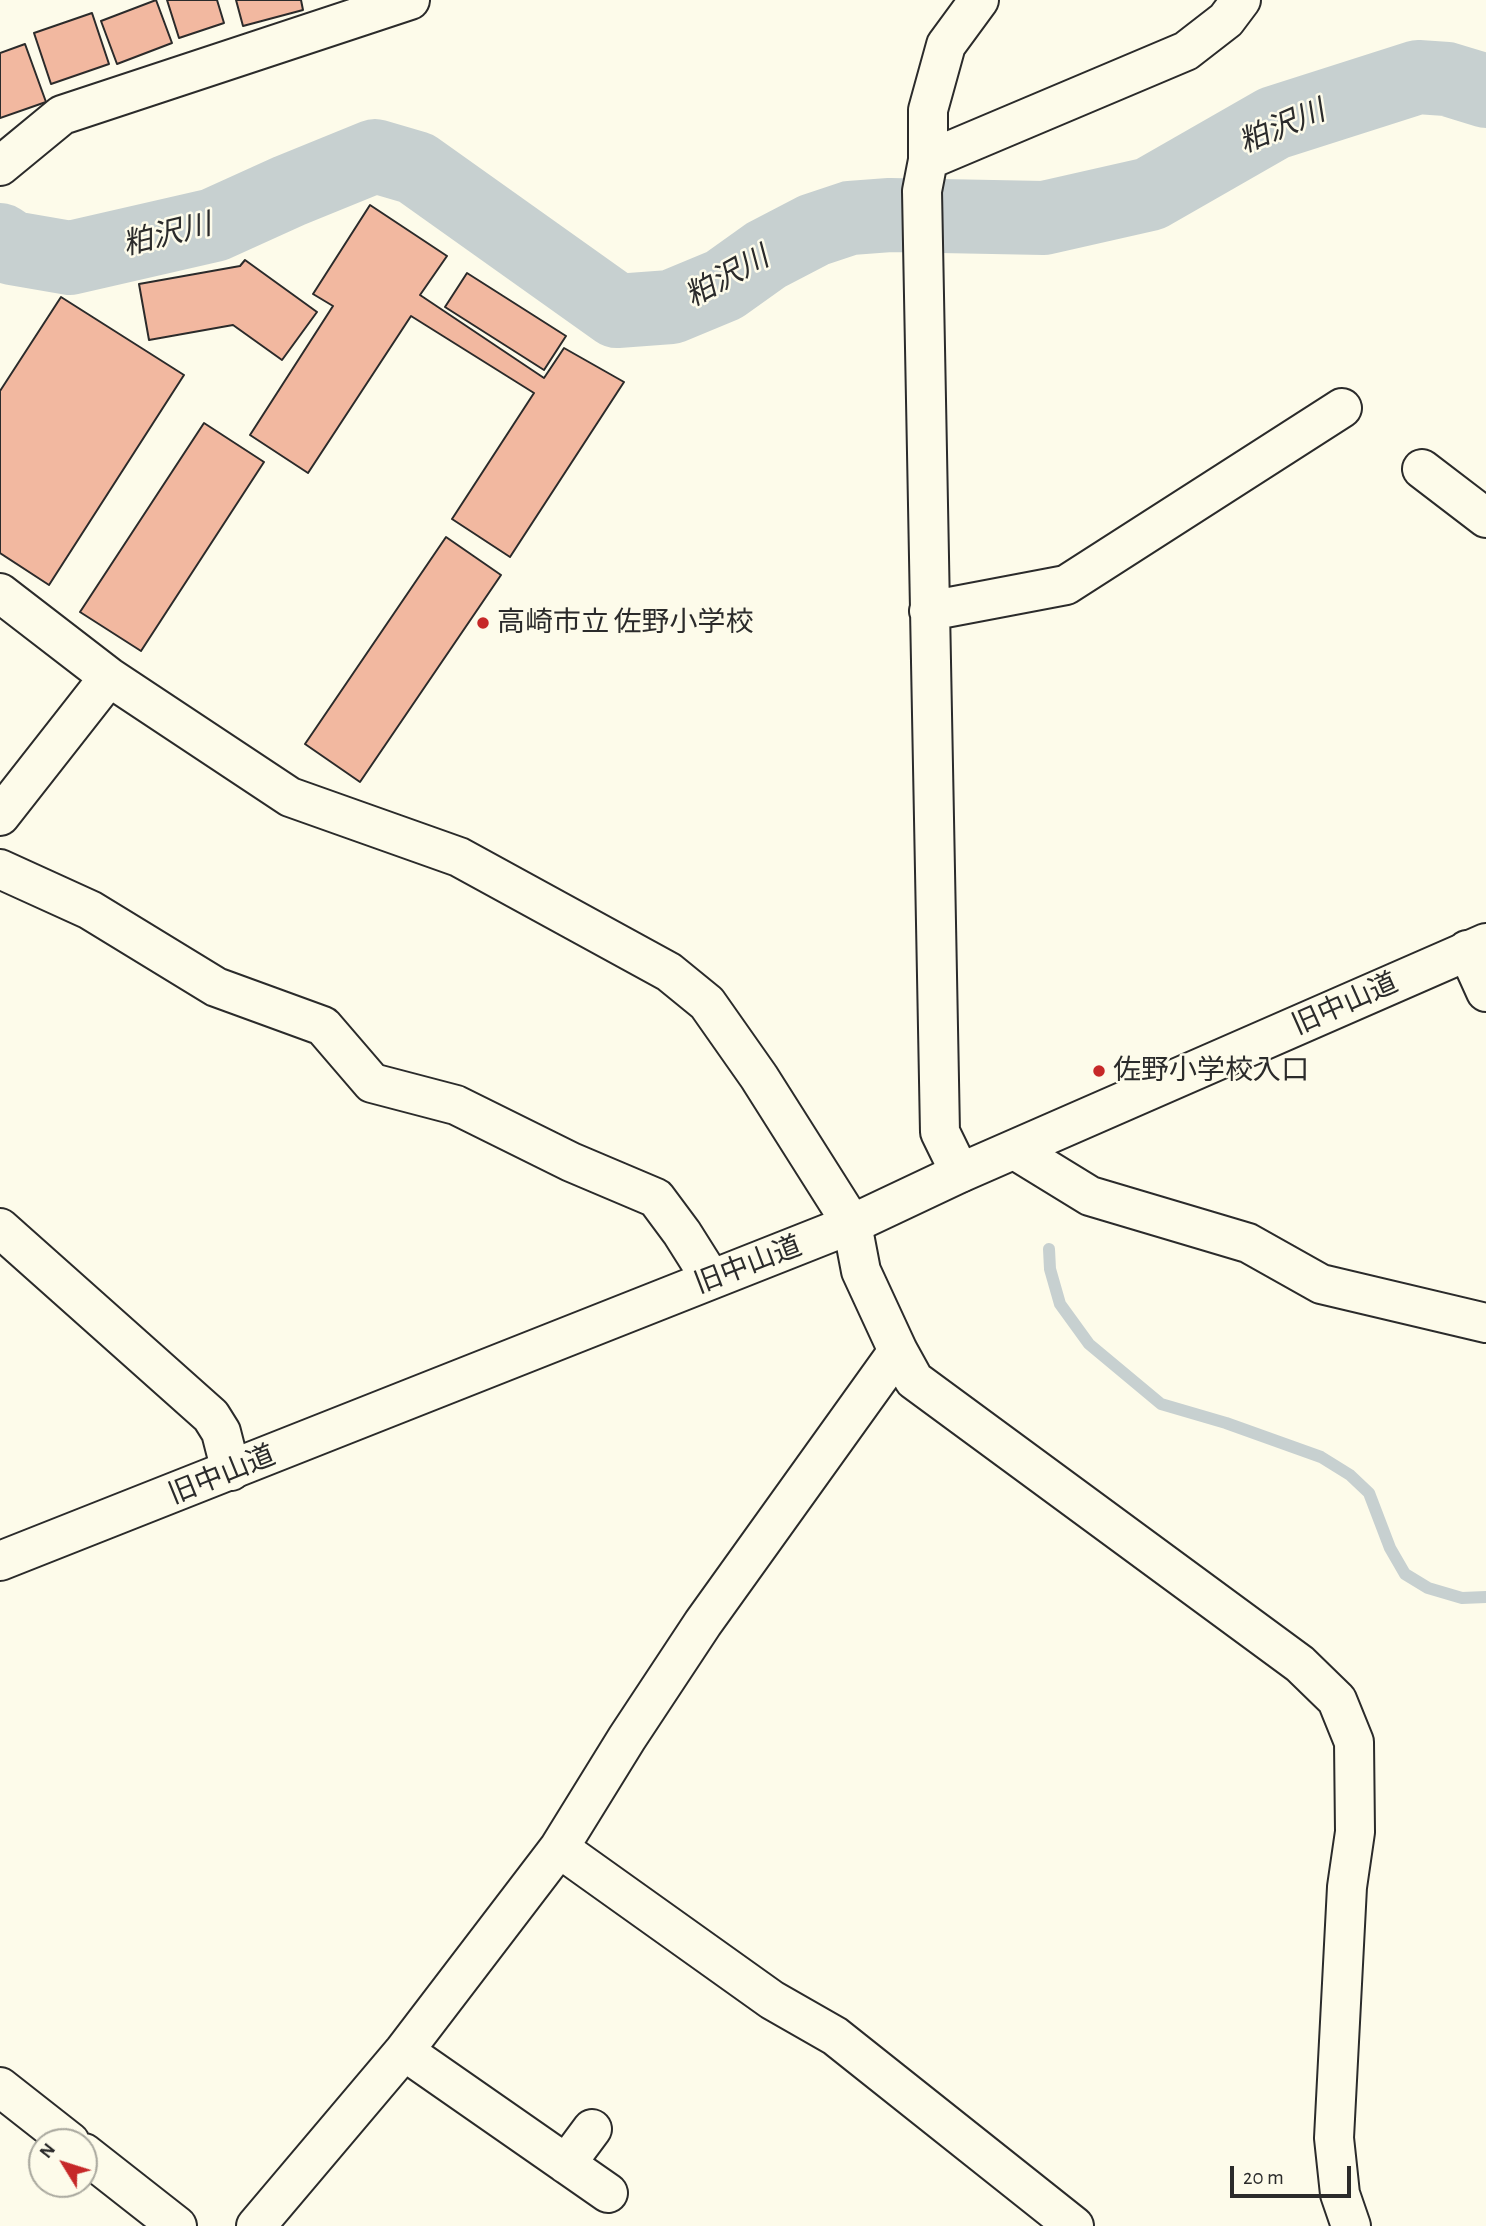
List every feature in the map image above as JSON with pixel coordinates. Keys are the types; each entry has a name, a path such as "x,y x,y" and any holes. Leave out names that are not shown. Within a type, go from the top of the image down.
{"street":[{"path":"0,166 62,115 410,0"},
{"path":"960,1173 940,1132 922,191 928,160 928,110 946,45 979,0"},
{"path":"928,160 1186,51 1226,20 1241,0"},
{"path":"929,611 1066,585 1342,408"},
{"path":"1422,469 1486,518"},
{"path":"0,593 109,677 290,797 459,857 669,972 707,1003 759,1077 852,1224 861,1271 914,1380 1300,1664 1337,1700 1354,1742 1355,1832 1347,1887 1334,2138 1340,2194 1351,2226"},
{"path":"0,816 109,677"},
{"path":"0,869 90,910 216,987 323,1026 372,1083 456,1104 571,1162 656,1198 711,1279"},
{"path":"1476,947 1486,992"},
{"name":"旧中山道","path":"0,1562 852,1224 960,1173 1476,947"},
{"path":"1016,1150 1090,1196 1248,1243 1321,1284 1486,1323"},
{"path":"0,1228 211,1416 221,1432 231,1471"},
{"path":"256,2226 404,2051 559,1847 627,1738 704,1623 898,1351"},
{"path":"559,1847 772,2000 835,2036 1074,2226"},
{"path":"404,2051 608,2193"},
{"path":"0,2087 52,2128"},
{"path":"566,2164 592,2129"},
{"path":"98,2164 177,2226"}],"building":[{"path":"156,0 172,43 117,64 101,21"},
{"path":"167,0 217,0 224,23 179,38"},
{"path":"236,0 301,0 303,10 243,26"},
{"path":"92,13 109,64 51,84 34,33"},
{"path":"25,44 46,102 0,118 0,53"},
{"path":"370,205 447,256 420,295 544,378 564,348 624,382 510,557 452,519 534,393 411,316 308,473 250,435 333,306 313,294"},
{"path":"245,260 317,312 282,360 233,325 149,340 139,284 240,266"},
{"path":"467,273 566,336 544,370 445,307"},
{"path":"61,297 184,375 49,585 0,553 0,391"},
{"path":"204,423 264,462 141,651 80,612"},
{"path":"446,537 501,575 360,782 305,744"}],"waterway":[{"name":"粕沢川","path":"0,240 12,248 70,258 214,225 375,156 416,168 617,311 671,307 724,285 766,255 814,230 850,218 890,215 1044,218 1150,194 1274,123 1418,77 1447,79 1486,91"},
{"path":"1049,1249 1050,1269 1060,1304 1089,1344 1161,1404 1226,1423 1321,1457 1350,1475 1369,1493 1390,1548 1405,1574 1428,1588 1462,1598 1486,1597"}],"place":[{"name":"高崎市立 佐野小学校","path":"483,623"},
{"name":"佐野小学校入口","path":"1099,1071"}]}
